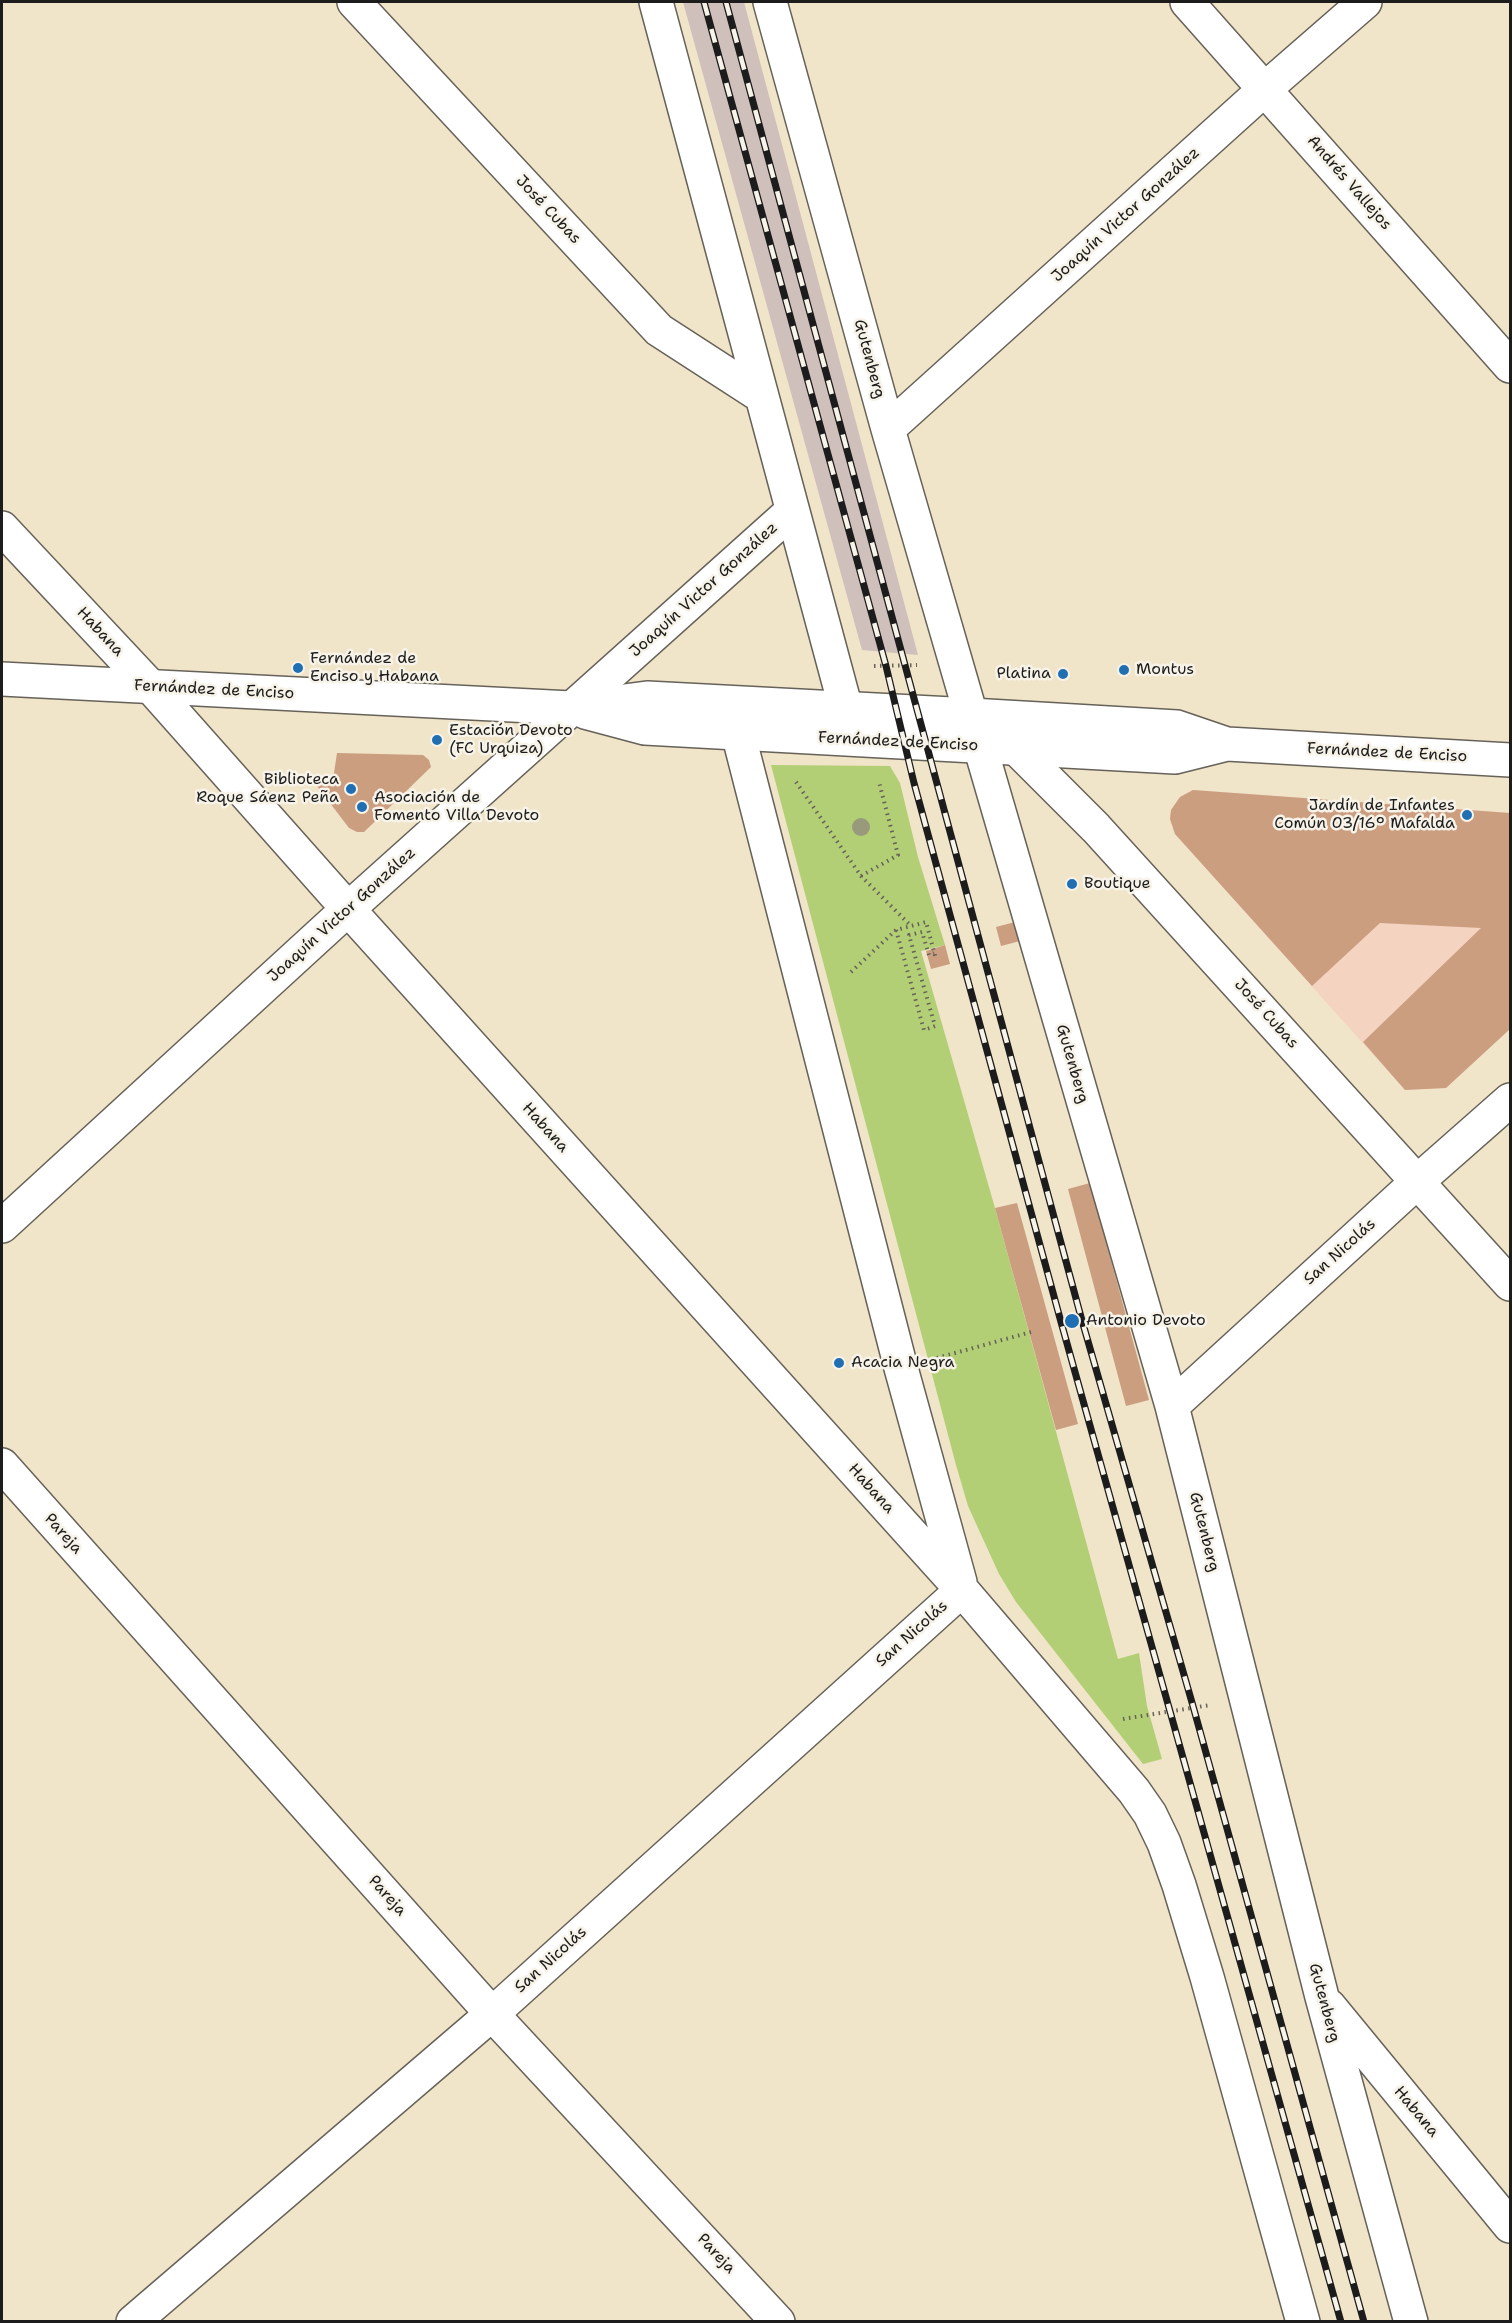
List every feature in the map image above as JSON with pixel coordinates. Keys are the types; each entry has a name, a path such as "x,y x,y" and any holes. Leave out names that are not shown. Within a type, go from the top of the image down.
{"street":[{"name":"José Cubas","path":"354,2 659,330 761,396"},
{"path":"656,2 846,709"},
{"name":"Gutenberg","path":"770,2 888,429 971,715"},
{"name":"Andrés Vallejos","path":"1187,2 1510,366"},
{"name":"Joaquín Victor González","path":"888,429 1365,2"},
{"name":"Joaquín Victor González","path":"2,1226 348,909 792,511"},
{"name":"Habana","path":"2,528 152,687 348,909 962,1590 1134,1791 1150,1814 1164,1843 1207,1977 1302,2322"},
{"name":"Fernández de Enciso","path":"2,679 571,708 647,698 971,715 1177,727 1227,744 1510,760"},
{"name":"Fernández de Enciso","path":"571,708 645,728 1175,757 1227,744"},
{"path":"738,733 901,1368 962,1590"},
{"name":"Gutenberg","path":"980,746 1172,1406 1322,1998 1411,2322"},
{"name":"José Cubas","path":"1016,748 1104,837 1510,1284"},
{"name":"San Nicolás","path":"1172,1406 1510,1100"},
{"name":"Pareja","path":"2,1465 492,2014 778,2322"},
{"name":"San Nicolás","path":"133,2322 492,2014 962,1590"},
{"name":"Habana","path":"1322,1998 1510,2226"}],"path":[{"path":"864,667 927,664"},
{"path":"796,782 861,876 910,926"},
{"path":"861,876 898,855 879,782"},
{"path":"851,972 897,930 926,922 936,959"},
{"path":"897,930 924,1030 935,1026 909,936 922,932 929,955 934,953"},
{"path":"928,1361 1031,1332"},
{"path":"1115,1720 1193,1706 1220,1705 1246,1698"}],"shaded area":[{"path":"683,2 744,2 918,655 862,650"},
{"path":"1193,790 1510,813 1510,1029 1446,1088 1405,1090 1175,834 1170,819 1171,810 1180,797"}],"green space":[{"path":"771,765 890,766 900,783 918,857 945,945 921,951 995,1208 1118,1659 1139,1653 1147,1706 1162,1759 1143,1764 1016,1602 999,1574 968,1506"}],"building":[{"name":"Asociación de Fomento Villa Devoto","path":"337,753 423,755 429,760 431,767 364,832 357,832 349,828 317,786 334,773"},
{"path":"1193,790 1510,813 1510,1029 1446,1088 1405,1090 1363,1042 1481,928 1380,923 1312,986 1175,834 1170,819 1171,810 1180,797"},
{"path":"1015,922 1020,941 1001,946 996,927"},
{"path":"945,945 950,964 931,969 926,951"},
{"path":"1090,1183 1149,1400 1126,1406 1068,1189"},
{"path":"1017,1203 1078,1424 1056,1430 995,1208"}],"railway":[{"path":"704,2 886,666 914,783 1061,1322 1341,2322"},
{"path":"726,2 1081,1317 1193,1706 1364,2322"}],"place":[{"name":"Fernández de Enciso y Habana","path":"298,668"},
{"name":"Montus","path":"1124,670"},
{"name":"Platina","path":"1063,674"},
{"name":"Estación Devoto (FC Urquiza)","path":"437,740"},
{"name":"Biblioteca Roque Sáenz Peña","path":"351,789"},
{"name":"Asociación de Fomento Villa Devoto","path":"362,807"},
{"name":"Jardín de Infantes Común 03/16° Mafalda","path":"1467,815"},
{"name":"Boutique","path":"1072,884"},
{"name":"Antonio Devoto","path":"1072,1321"},
{"name":"Acacia Negra","path":"839,1363"}]}
